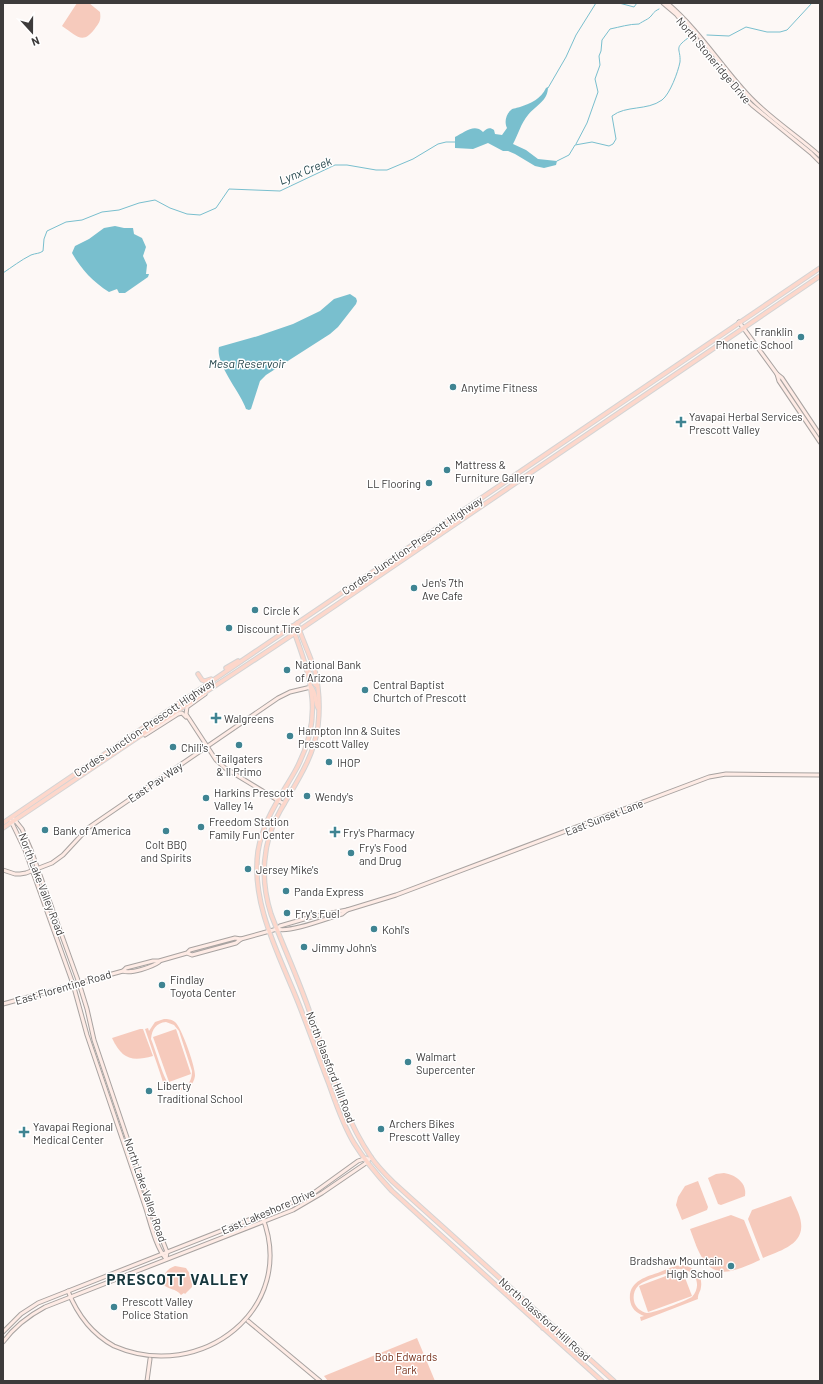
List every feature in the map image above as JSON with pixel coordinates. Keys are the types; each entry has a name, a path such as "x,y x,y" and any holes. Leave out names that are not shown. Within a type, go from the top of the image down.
{"main road":[{"name":"Cordes Junction–Prescott Highway","path":"3,823 820,268"},
{"name":"Cordes Junction–Prescott Highway","path":"3,828 295,633 820,276"},
{"name":"North Glassford Hill Road","path":"297,623 315,672 319,710 318,726 311,755 306,767 284,804 269,834 264,874 267,901 352,1126 371,1157 396,1185 614,1381"},
{"path":"292,626 307,669 311,687 315,693 316,706 319,710"},
{"path":"198,674 202,680 208,681 235,662 246,658"},
{"path":"307,669 310,672 313,682 317,686"},
{"name":"North Glassford Hill Road","path":"311,687 311,728 308,743 299,764 265,824 257,861 259,896 279,957 300,1005 340,1116 365,1161 392,1192 601,1381"},
{"path":"526,1312 532,1314 542,1322 547,1322"},
{"path":"543,1327 550,1329 558,1335 564,1336"}],"street":[{"name":"North Stoneridge Drive","path":"663,3 676,14 738,91 752,105 820,162"},
{"name":"North Stoneridge Drive","path":"667,3 685,20 749,96 767,114 820,156"},
{"path":"739,322 777,374 782,378 818,434 820,442"},
{"name":"East Pav Way","path":"3,870 14,874 20,874 52,863 59,858 88,828 207,746 278,698 290,692 311,687"},
{"path":"188,718 186,714 187,708 211,689"},
{"path":"130,742 182,713 188,718 216,760 225,768 284,804"},
{"name":"East Sunset Lane","path":"396,895 710,777 726,774 820,775"},
{"name":"North Lake Valley Road","path":"10,818 15,820 24,834 79,983 88,1010 94,1040 167,1252 166,1260"},
{"name":"North Lake Valley Road","path":"10,818 11,823 18,834 74,984 87,1035 152,1230 166,1260"},
{"name":"East Florentine Road","path":"3,1004 123,971 128,973 154,965 159,961 187,953 190,950 235,938 241,939 277,929 280,926 311,917 347,910 396,895"},
{"name":"East Florentine Road","path":"277,929 283,931 306,925 342,914 347,910"},
{"name":"East Florentine Road","path":"187,953 192,955 236,944 241,939"},
{"name":"East Lakeshore Drive","path":"4,1339 21,1322 33,1313 293,1210 318,1196 371,1157"},
{"name":"East Lakeshore Drive","path":"3,1332 21,1314 38,1303 262,1216 315,1192 358,1161 365,1161"},
{"path":"315,1192 318,1196"},
{"path":"232,1336 248,1321 262,1296 269,1271 270,1249 262,1216"},
{"path":"68,1291 85,1322 103,1338 125,1352 155,1360"},
{"path":"248,1321 320,1381"},
{"path":"147,1381 150,1359"},
{"path":"601,1381 607,1374"}],"green space":[{"path":"77,3 89,3 100,12 98,24 91,33 83,38 76,36 62,26"},
{"path":"164,1019 171,1020 178,1025 181,1031 191,1056 195,1072 193,1081 186,1089 171,1089 163,1082 145,1029 148,1028 149,1031 155,1022","holes":["166,1022 174,1025 179,1031 192,1071 189,1082 186,1086 180,1088 172,1086 167,1081 151,1039 152,1032 157,1025"]},
{"path":"143,1029 153,1056 139,1059 124,1055 112,1038"},
{"path":"176,1029 191,1074 169,1082 153,1037"},
{"path":"724,1173 740,1180 744,1187 745,1196 721,1205 718,1204 708,1178 716,1174"},
{"path":"698,1181 708,1207 707,1210 682,1220 676,1205 678,1197 685,1186"},
{"path":"791,1196 801,1223 799,1237 795,1242 783,1250 763,1258 748,1219 752,1210"},
{"path":"731,1215 744,1220 760,1260 731,1271 722,1272 714,1270 703,1259 690,1229"},
{"path":"681,1265 693,1269 699,1275 701,1288 698,1299 641,1321 640,1317 644,1316 634,1310 631,1305 630,1294 632,1288 644,1278","holes":["678,1269 689,1271 696,1278 697,1287 692,1297 647,1313 637,1307 634,1301 634,1295 638,1286 650,1279"]},
{"path":"175,1266 186,1268 192,1277 192,1287 185,1294 184,1293 181,1295 177,1291 163,1284 166,1273 169,1269"},
{"path":"682,1270 692,1296 648,1312 639,1286"},
{"name":"Bob Edwards Park","path":"417,1338 435,1381 328,1381 324,1376"}],"water":[{"path":"548,87 544,99 521,125 513,144 526,150 538,159 557,161 556,165 544,168 535,166 515,154 508,151 503,151 488,143 473,149 455,148 455,137 465,131 476,128 483,132 491,128 494,130 495,134 502,135 507,128 506,121 509,112 535,100"},
{"path":"115,226 133,228 134,234 142,238 146,247 143,256 147,265 146,274 149,274 148,277 125,293 119,293 117,289 109,292 103,288 88,275 72,253 75,246 89,239 104,228"},
{"name":"Mesa Reservoir","path":"350,294 356,298 356,304 338,327 330,334 266,375 260,381 251,409 246,409 224,370 219,354 219,347 293,324 320,311 334,299"}],"waterway":[{"name":"Lynx Creek","path":"548,88 566,57 576,35 596,3"},
{"name":"Lynx Creek","path":"619,3 634,7 637,3"},
{"path":"707,35 729,36 746,27 767,32 780,32 787,30 812,3"},
{"path":"576,144 587,123 598,92 595,79 600,65 599,56 602,40 610,29 639,24 659,9"},
{"path":"557,161 569,155 575,145 592,142 609,146 613,144 616,139 612,116 624,110 650,106 662,100 671,88 680,62 679,47 688,38"},
{"name":"Lynx Creek","path":"3,273 27,257 43,251 44,239 47,231 66,222 82,220 102,212 119,210 139,203 155,200 170,208 187,214 200,215 216,208 229,189 280,191 335,165 387,170 413,159 438,144 456,142"}],"place":[{"name":"Franklin Phonetic School","path":"801,337"},
{"name":"Anytime Fitness","path":"453,387"},
{"name":"Yavapai Herbal Services Prescott Valley","path":"681,422"},
{"name":"Mattress & Furniture Gallery","path":"447,470"},
{"name":"LL Flooring","path":"429,483"},
{"name":"Jen's 7th Ave Cafe","path":"414,588"},
{"name":"Circle K","path":"255,610"},
{"name":"Discount Tire","path":"229,628"},
{"name":"National Bank of Arizona","path":"287,670"},
{"name":"Central Baptist Churtch of Prescott","path":"365,690"},
{"name":"Walgreens","path":"216,718"},
{"name":"Hampton Inn & Suites Prescott Valley","path":"290,736"},
{"name":"Tailgaters & Il Primo","path":"239,745"},
{"name":"Chili's","path":"173,747"},
{"name":"IHOP","path":"329,762"},
{"name":"Wendy's","path":"307,796"},
{"name":"Harkins Prescott Valley 14","path":"206,798"},
{"name":"Freedom Station Family Fun Center","path":"201,827"},
{"name":"Bank of America","path":"45,830"},
{"name":"Colt BBQ and Spirits","path":"166,831"},
{"name":"Fry's Pharmacy","path":"335,832"},
{"name":"Fry's Food and Drug","path":"351,853"},
{"name":"Jersey Mike's","path":"248,869"},
{"name":"Panda Express","path":"286,891"},
{"name":"Fry's Fuel","path":"287,913"},
{"name":"Kohl's","path":"374,929"},
{"name":"Jimmy John's","path":"304,947"},
{"name":"Findlay Toyota Center","path":"162,985"},
{"name":"Walmart Supercenter","path":"408,1062"},
{"name":"Liberty Traditional School","path":"149,1091"},
{"name":"Archers Bikes Prescott Valley","path":"381,1129"},
{"name":"Yavapai Regional Medical Center","path":"24,1132"},
{"name":"Bradshaw Mountain High School","path":"731,1266"},
{"name":"Prescott Valley Police Station","path":"114,1307"}],"district":[{"name":"PRESCOTT VALLEY","path":"178,1279"}]}
